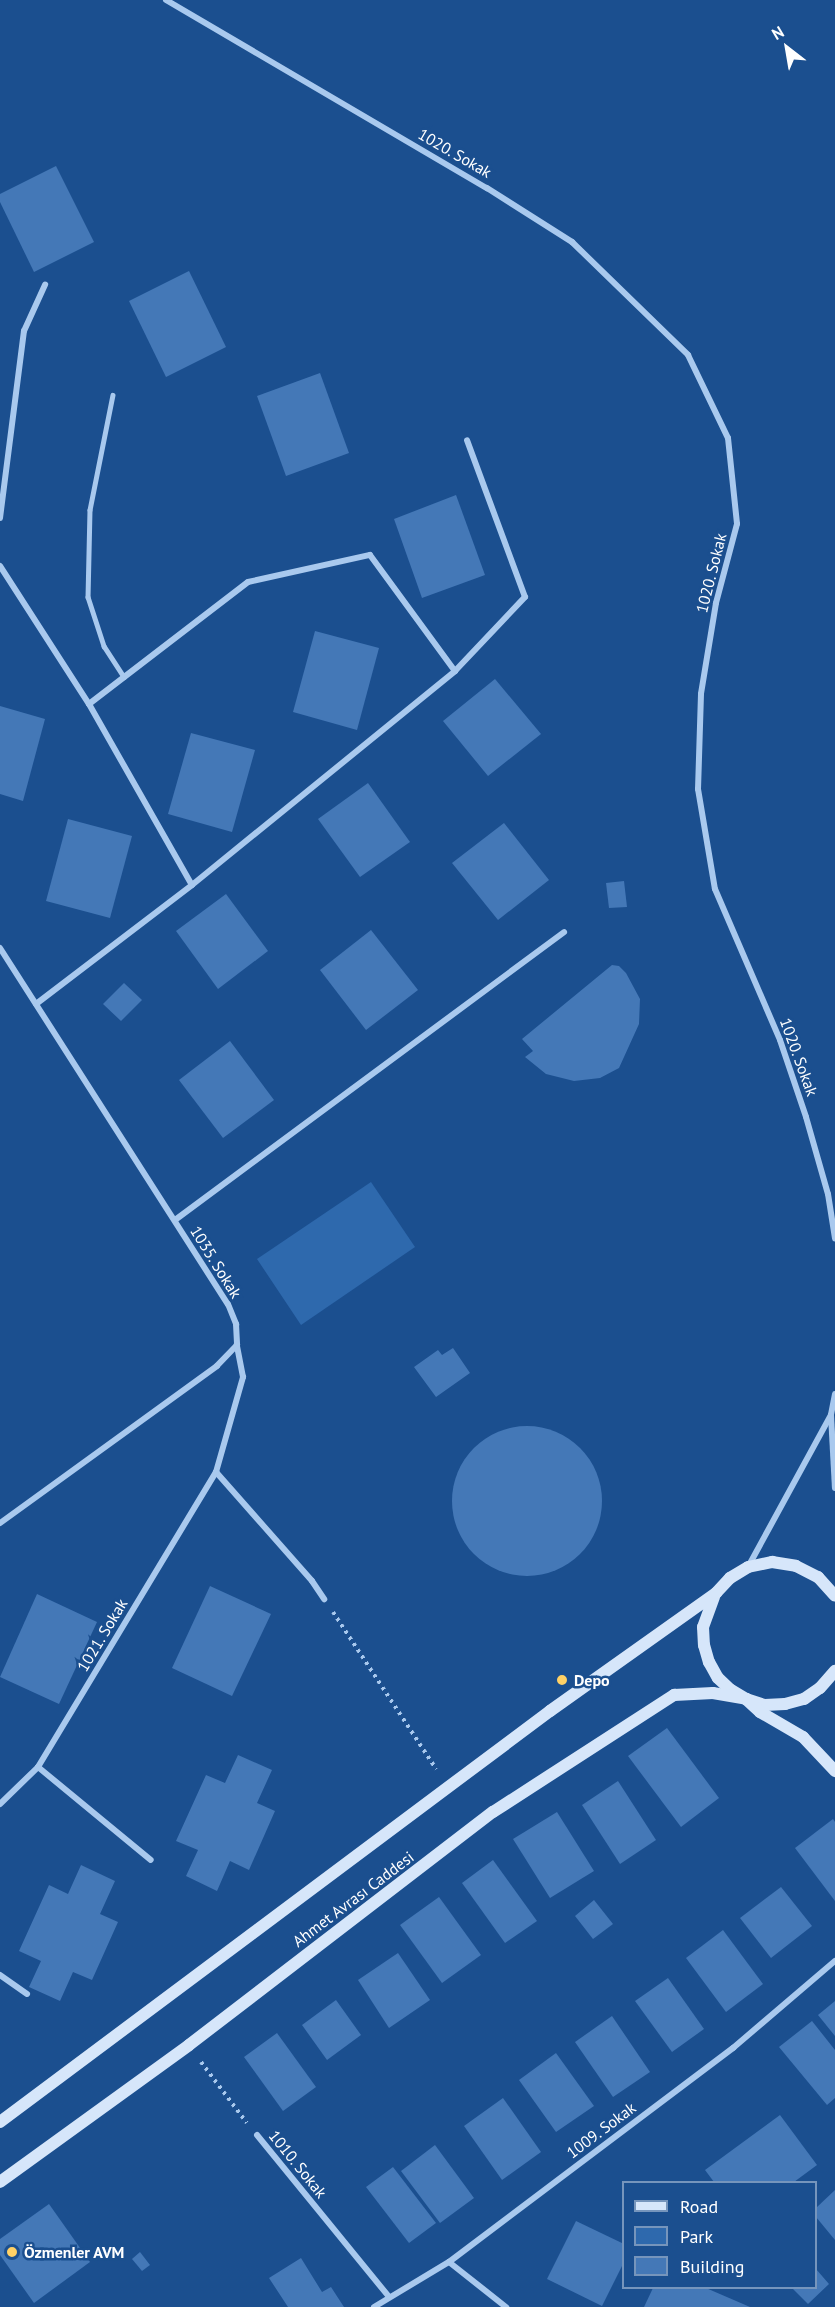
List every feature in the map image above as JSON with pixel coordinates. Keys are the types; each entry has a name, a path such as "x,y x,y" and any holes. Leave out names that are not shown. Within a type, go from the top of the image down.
{"main road":[{"name":"Ahmet Avrası Caddesi","path":"0,2122 550,1711 716,1593 730,1578 748,1567 772,1562 796,1566 818,1577 835,1596"},
{"name":"Ahmet Avrası Caddesi","path":"716,1593 708,1609 704,1627 704,1645 709,1662 718,1678 760,1712 803,1737 835,1771"},
{"name":"Ahmet Avrası Caddesi","path":"0,2182 189,2045 494,1812 674,1695 713,1693 765,1705 785,1704 804,1699 820,1688 835,1671"}],"street":[{"name":"1020. Sokak","path":"166,0 487,188 572,242 688,355 728,438 737,524 716,603 701,694 700,800 715,889 780,1040 806,1117 828,1194 835,1238"},
{"path":"0,518 24,331 45,285"},
{"path":"36,1004 192,885 455,671 525,597 468,440"},
{"path":"89,704 248,582 370,555 455,671"},
{"path":"0,566 89,704 192,885"},
{"path":"175,1220 564,932"},
{"name":"1035. Sokak","path":"0,948 228,1304 236,1324 237,1345"},
{"path":"0,1523 218,1366 237,1345"},
{"name":"1021. Sokak","path":"0,1804 38,1767 216,1472 243,1377 237,1345"},
{"path":"835,1394 831,1415 835,1488"},
{"path":"748,1567 831,1415"},
{"path":"216,1472 312,1581 324,1599"},
{"path":"38,1767 151,1860"},
{"name":"1009. Sokak","path":"374,2307 449,2262 733,2048 835,1961"},
{"path":"0,1975 27,1994"},
{"name":"1010. Sokak","path":"257,2135 389,2297"},
{"path":"449,2262 506,2307"}],"lane":[{"path":"113,395 90,510 88,597 104,646 124,677"}],"path":[{"path":"324,1599 448,1788"},
{"name":"1010. Sokak","path":"189,2045 257,2135"}],"green space":[{"path":"371,1182 415,1247 301,1325 257,1259"}],"building":[{"path":"56,166 94,242 34,272 0,202 0,194"},
{"path":"189,271 226,347 166,377 129,301"},
{"path":"320,373 349,453 286,476 257,396"},
{"path":"456,495 485,575 422,598 394,519"},
{"path":"315,631 379,648 357,730 293,712"},
{"path":"495,679 541,734 488,776 443,721"},
{"path":"0,706 45,719 23,801 0,794"},
{"path":"191,733 255,750 232,832 168,814"},
{"path":"368,783 410,842 360,877 318,819"},
{"path":"68,819 132,836 110,918 46,901"},
{"path":"504,823 549,880 498,920 452,863"},
{"path":"624,881 627,907 609,908 606,883"},
{"path":"226,894 268,951 218,989 176,931"},
{"path":"371,930 418,990 366,1030 320,970"},
{"path":"612,965 619,966 626,973 640,999 639,1024 619,1068 600,1078 574,1081 546,1074 525,1057 533,1051 522,1039"},
{"path":"124,983 142,1000 121,1021 103,1004"},
{"path":"230,1041 274,1100 223,1138 179,1080"},
{"path":"453,1348 470,1373 436,1397 414,1367 438,1350 442,1355"},
{"path":"527,1426 542,1427 556,1432 580,1448 596,1472 601,1486 601,1516 596,1530 580,1554 556,1570 542,1575 527,1576 512,1575 498,1570 474,1554 458,1530 453,1516 452,1501 453,1486 458,1472 474,1448 498,1432 512,1427"},
{"path":"210,1586 271,1614 232,1696 172,1668"},
{"path":"37,1594 97,1622 59,1704 0,1677"},
{"path":"667,1728 719,1798 681,1827 628,1756"},
{"path":"238,1755 272,1770 257,1803 275,1811 249,1870 230,1861 217,1891 186,1876 198,1850 176,1841 206,1775 225,1783"},
{"path":"618,1781 656,1840 620,1864 582,1805"},
{"path":"557,1812 594,1871 550,1898 513,1839"},
{"path":"833,1819 835,1822 835,1901 795,1848"},
{"path":"493,1860 537,1921 505,1943 462,1883"},
{"path":"81,1865 115,1881 100,1914 118,1922 92,1980 73,1972 60,2001 29,1987 41,1961 19,1951 49,1885 68,1894"},
{"path":"781,1887 812,1926 771,1958 740,1918"},
{"path":"439,1897 481,1955 442,1983 400,1925"},
{"path":"594,1900 613,1924 593,1939 575,1916"},
{"path":"723,1930 763,1984 726,2012 686,1958"},
{"path":"398,1953 430,2000 389,2028 358,1980"},
{"path":"668,1978 704,2029 672,2052 635,2001"},
{"path":"336,2000 361,2035 327,2060 302,2025"},
{"path":"835,2001 835,2036 818,2015"},
{"path":"612,2016 650,2072 613,2097 575,2042"},
{"path":"812,2021 835,2050 835,2098 827,2105 779,2047"},
{"path":"277,2033 316,2087 283,2111 244,2057"},
{"path":"556,2053 594,2106 556,2132 519,2080"},
{"path":"503,2098 541,2152 502,2180 464,2126"},
{"path":"780,2115 817,2165 795,2181 713,2181 705,2170"},
{"path":"435,2145 474,2198 440,2223 401,2171"},
{"path":"393,2167 436,2223 409,2243 366,2187"},
{"path":"835,2190 835,2240 817,2218 817,2207"},
{"path":"49,2204 90,2262 34,2303 0,2255 0,2239"},
{"path":"576,2221 622,2243 622,2266 602,2306 547,2279"},
{"path":"140,2252 150,2265 142,2271 132,2259"},
{"path":"301,2258 322,2292 331,2287 344,2307 288,2307 269,2278"},
{"path":"817,2270 829,2284 808,2304 793,2289 817,2289"},
{"path":"653,2289 708,2289 750,2307 644,2307"}],"place":[{"name":"Depo","path":"562,1680"},
{"name":"Özmenler AVM","path":"12,2252"}]}
